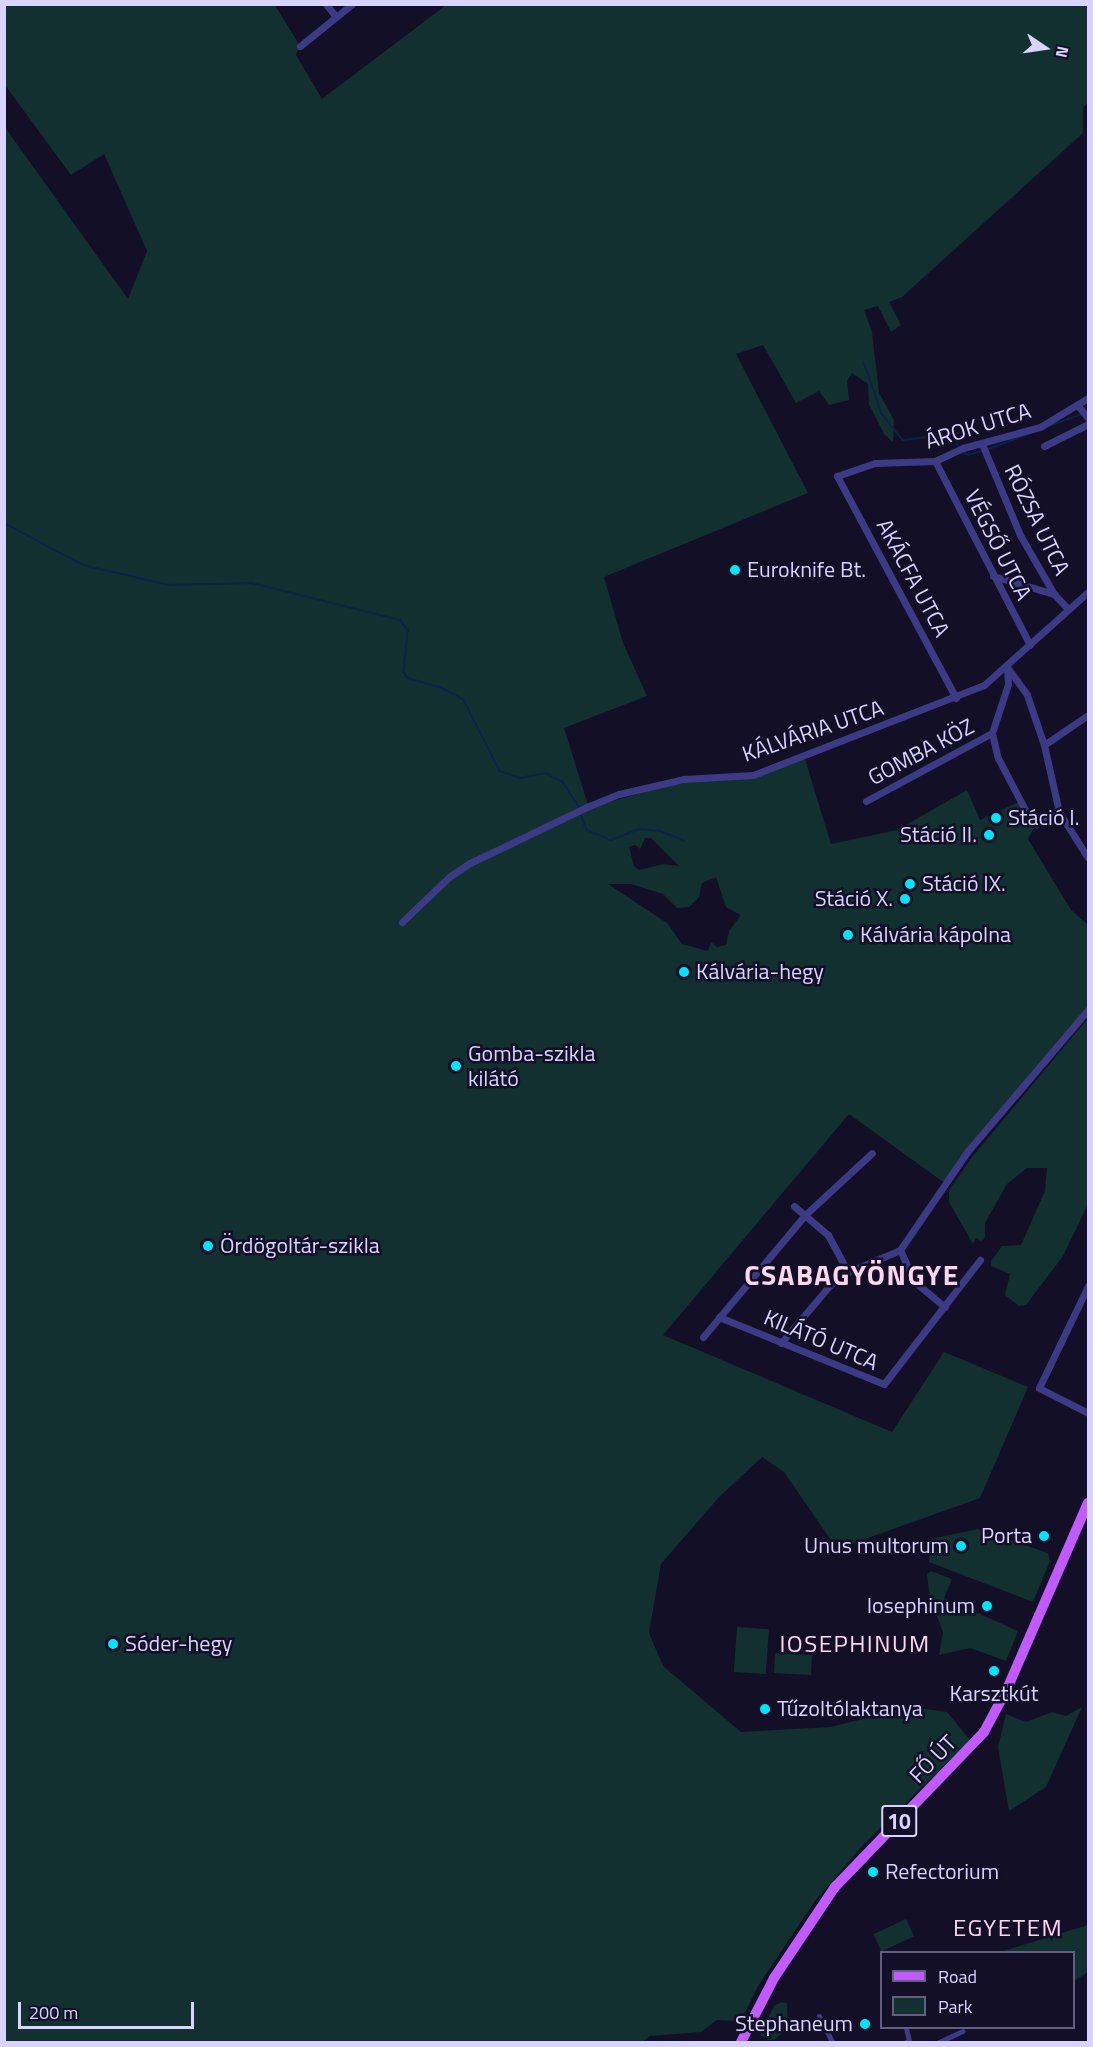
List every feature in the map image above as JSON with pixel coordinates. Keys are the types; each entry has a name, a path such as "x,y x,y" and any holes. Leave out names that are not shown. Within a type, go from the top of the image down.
{"main road":[{"name":"FŐ ÚT","path":"741,2043 774,1978 835,1887 984,1732 1007,1689 1089,1503"}],"street":[{"path":"326,4 336,17"},
{"path":"300,46 352,4"},
{"name":"ÁROK UTCA","path":"837,476 874,463 935,461 960,449 983,448 1040,427 1079,407 1089,398"},
{"path":"1044,447 1088,419 1079,407"},
{"name":"RÓZSA UTCA","path":"983,448 1020,535 1054,594 1067,608"},
{"name":"VÉGSŐ UTCA","path":"935,461 1030,645"},
{"name":"AKÁCFA UTCA","path":"837,476 956,698"},
{"path":"993,576 1054,594"},
{"name":"KÁLVÁRIA UTCA","path":"402,922 449,877 470,863 589,806 619,794 684,779 753,775 956,698 984,685 1007,667 1067,608 1089,591"},
{"path":"1007,667 1008,684 992,733 998,758 1031,821 1036,824 1059,812"},
{"path":"1007,667 1027,695 1044,745 1059,812 1089,858"},
{"path":"1044,745 1089,715"},
{"name":"GOMBA KÖZ","path":"866,801 992,733"},
{"path":"781,1343 829,1286 848,1272 900,1250 967,1152 1089,1010"},
{"path":"703,1337 805,1215 872,1154"},
{"path":"794,1206 828,1235 848,1272"},
{"path":"900,1250 915,1282 945,1307"},
{"name":"KILÁTÓ UTCA","path":"719,1317 884,1384 980,1260"},
{"path":"1089,1286 1039,1388 1089,1413"},
{"path":"819,2016 832,2043"},
{"path":"906,2029 909,2041 906,2043"},
{"path":"939,2043 963,2031"}],"green space":[{"path":"5,5 275,5 300,46 296,55 322,99 446,5 1088,5 1088,103 1083,107 1083,133 902,297 889,302 901,325 891,332 878,306 864,310 872,332 879,393 894,420 893,442 884,434 869,404 868,384 852,373 847,381 849,400 829,405 819,391 796,403 763,345 736,354 808,493 604,577 623,643 647,696 564,728 589,808 669,785 765,773 805,759 831,844 897,830 967,790 980,820 1023,800 1036,824 1028,839 1071,910 1088,925 1088,1010 946,1184 849,1114 663,1335 892,1432 944,1352 1028,1387 980,1498 837,1549 784,1472 762,1457 719,1497 661,1564 649,1633 663,1666 741,1732 831,1727 910,1707 947,1712 970,1740 863,1845 815,1901 758,1986 741,2021 717,2020 701,2032 650,2036 642,2042 5,2042 4,126 128,299 147,251 104,154 71,175 5,85","holes":["645,838 651,838 679,866 663,864 639,870 634,866 629,847 635,845 640,849","716,877 726,907 741,915 729,931 726,945 717,947 711,942 708,951 682,944 667,923 608,884 631,884 663,894 677,908 689,907 699,897 702,883"]},
{"path":"1088,1018 1088,1204 1063,1256 1026,1305 1019,1306 1005,1295 1010,1274 991,1266 991,1261 1002,1246 1021,1245 1045,1191 1047,1168 1027,1168 1007,1184 985,1223 985,1237 981,1241 976,1238 973,1244 949,1202 949,1190 973,1156"},
{"path":"978,1529 1048,1553 1050,1561 1033,1602 929,1562 931,1539"},
{"path":"931,1571 952,1579 944,1598 1018,1631 1006,1661 970,1648 939,1655 943,1632 930,1598 927,1574"},
{"path":"737,1627 769,1629 766,1674 734,1672"},
{"path":"775,1653 812,1655 811,1675 774,1673"},
{"path":"1082,1707 1046,1787 1009,1811 998,1747 1006,1714 1026,1722 1052,1712 1066,1716"},
{"path":"906,1919 914,1936 881,1951 873,1934"},
{"path":"1088,1925 1088,1972 1075,1980 1075,1951 1003,1951"},
{"path":"781,2002 787,2003 788,2028 774,2040 768,2040 760,2035 774,2006"}],"waterway":[{"path":"864,362 882,414 903,440 945,435 952,436 959,447"},
{"path":"986,450 1082,414"},
{"path":"961,451 968,455 982,451"},
{"path":"4,523 83,565 169,585 252,583 400,620 408,630 404,672 408,678 440,687 464,700 500,771 520,778 546,773 563,782 579,807"},
{"path":"580,812 587,830 611,840 639,829 661,831 685,841"}],"place":[{"name":"Euroknife Bt.","path":"735,570"},
{"name":"Stáció I.","path":"996,818"},
{"name":"Stáció II.","path":"989,835"},
{"name":"Stáció IX.","path":"910,884"},
{"name":"Stáció X.","path":"905,899"},
{"name":"Kálvária kápolna","path":"848,935"},
{"name":"Kálvária-hegy","path":"684,972"},
{"name":"Gomba-szikla kilátó","path":"456,1066"},
{"name":"Ördögoltár-szikla","path":"208,1246"},
{"name":"Porta","path":"1044,1536"},
{"name":"Unus multorum","path":"961,1546"},
{"name":"Iosephinum","path":"987,1606"},
{"name":"Sóder-hegy","path":"113,1644"},
{"name":"Karsztkút","path":"994,1671"},
{"name":"Tűzoltólaktanya","path":"765,1709"},
{"name":"Refectorium","path":"873,1872"},
{"name":"Stephaneum","path":"865,2024"}],"district":[{"name":"CSABAGYÖNGYE","path":"852,1275"},
{"name":"IOSEPHINUM","path":"855,1644"},
{"name":"EGYETEM","path":"1008,1928"}]}
